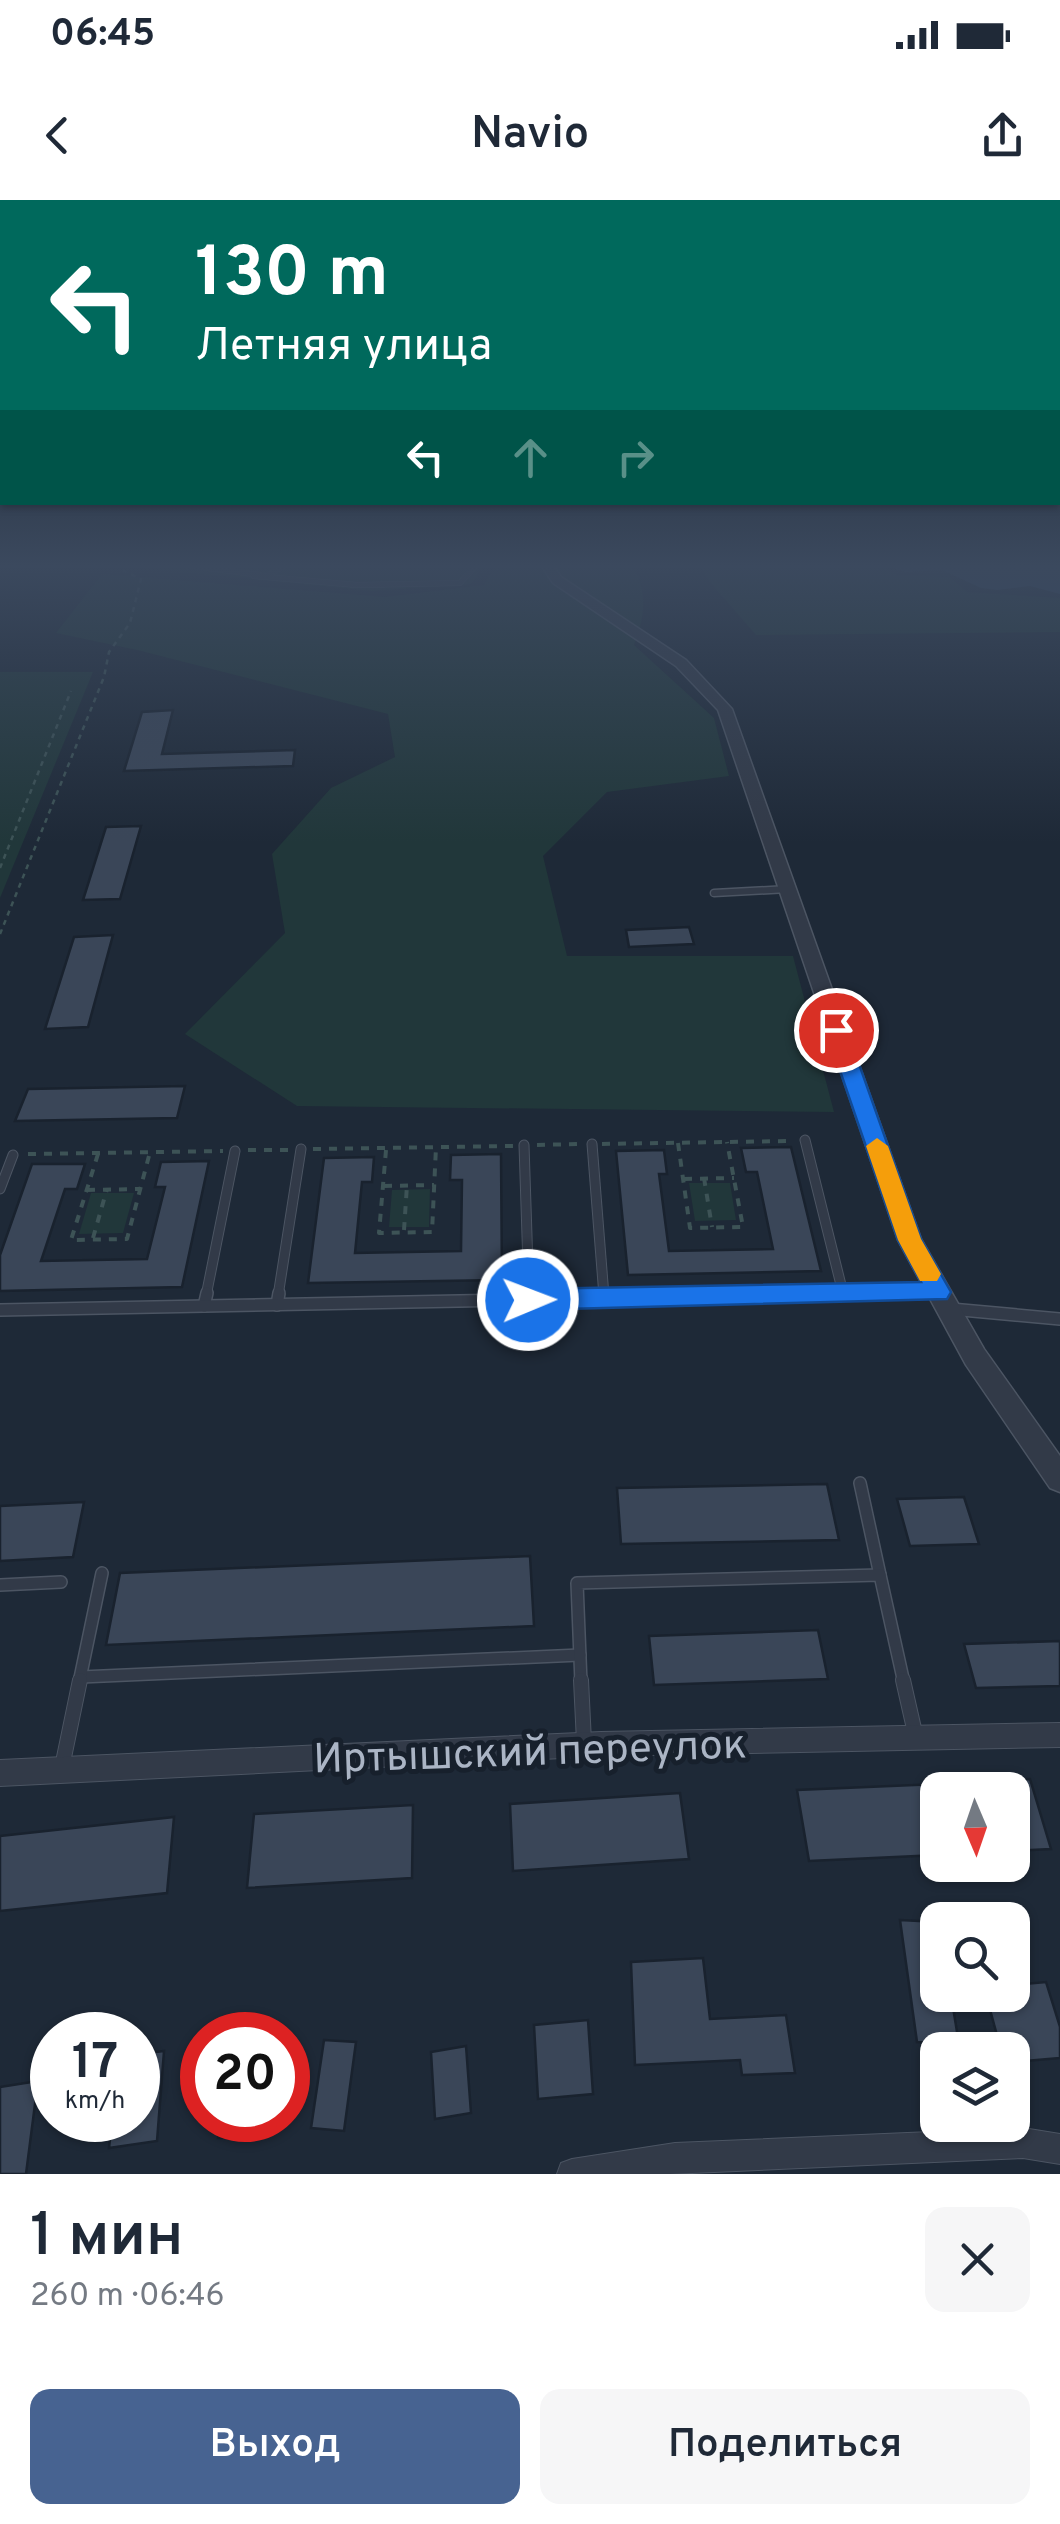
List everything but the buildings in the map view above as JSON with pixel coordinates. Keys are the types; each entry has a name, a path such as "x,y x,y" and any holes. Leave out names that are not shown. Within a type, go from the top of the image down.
{"street":[{"path":"671,657 726,710 910,1240 975,1357 1060,1479"},
{"name":"Иртышский переулок","path":"0,1773 584,1745 1060,1736"},
{"path":"572,2174 675,2158 1023,2143 1060,2149"}],"lane":[{"path":"714,892 788,889"},
{"path":"805,1140 843,1294"},
{"path":"592,1144 604,1298"},
{"path":"524,1145 528,1300"},
{"path":"278,1305 301,1149"},
{"path":"204,1306 235,1150"},
{"path":"0,1189 13,1154"},
{"path":"0,1310 843,1294 943,1300 1060,1319"},
{"path":"860,1483 916,1738"},
{"path":"62,1770 102,1573"},
{"path":"584,1745 577,1583 880,1576"},
{"path":"0,1586 61,1582"},
{"path":"80,1677 580,1655"}],"path":[{"path":"0,934 104,677 108,657"},
{"path":"0,868 71,692"},
{"path":"13,1154 805,1140"},
{"path":"678,1143 690,1228 743,1227 727,1142"},
{"path":"386,1148 379,1232 432,1232 436,1147"},
{"path":"98,1153 71,1240 126,1239 150,1152"},
{"path":"704,1178 712,1228"},
{"path":"683,1179 734,1178"},
{"path":"404,1232 407,1185"},
{"path":"383,1186 434,1185"},
{"path":"87,1190 140,1189"},
{"path":"92,1240 107,1190"}],"green space":[{"path":"165,657 647,657 714,718 729,776 607,792 543,856 567,956 793,956 834,1112 297,1106 185,1034 285,933 272,854 331,788 395,757 388,714"},
{"path":"0,672 93,672 0,898"},
{"path":"689,1183 730,1183 736,1220 695,1221"},
{"path":"430,1189 429,1227 389,1227 392,1190"},
{"path":"91,1193 134,1193 123,1233 79,1234"}],"slow traffic":[{"path":"877,1146 910,1240 929,1274"}],"route":[{"path":"528,1300 938,1292 910,1240 836,1030"}]}
